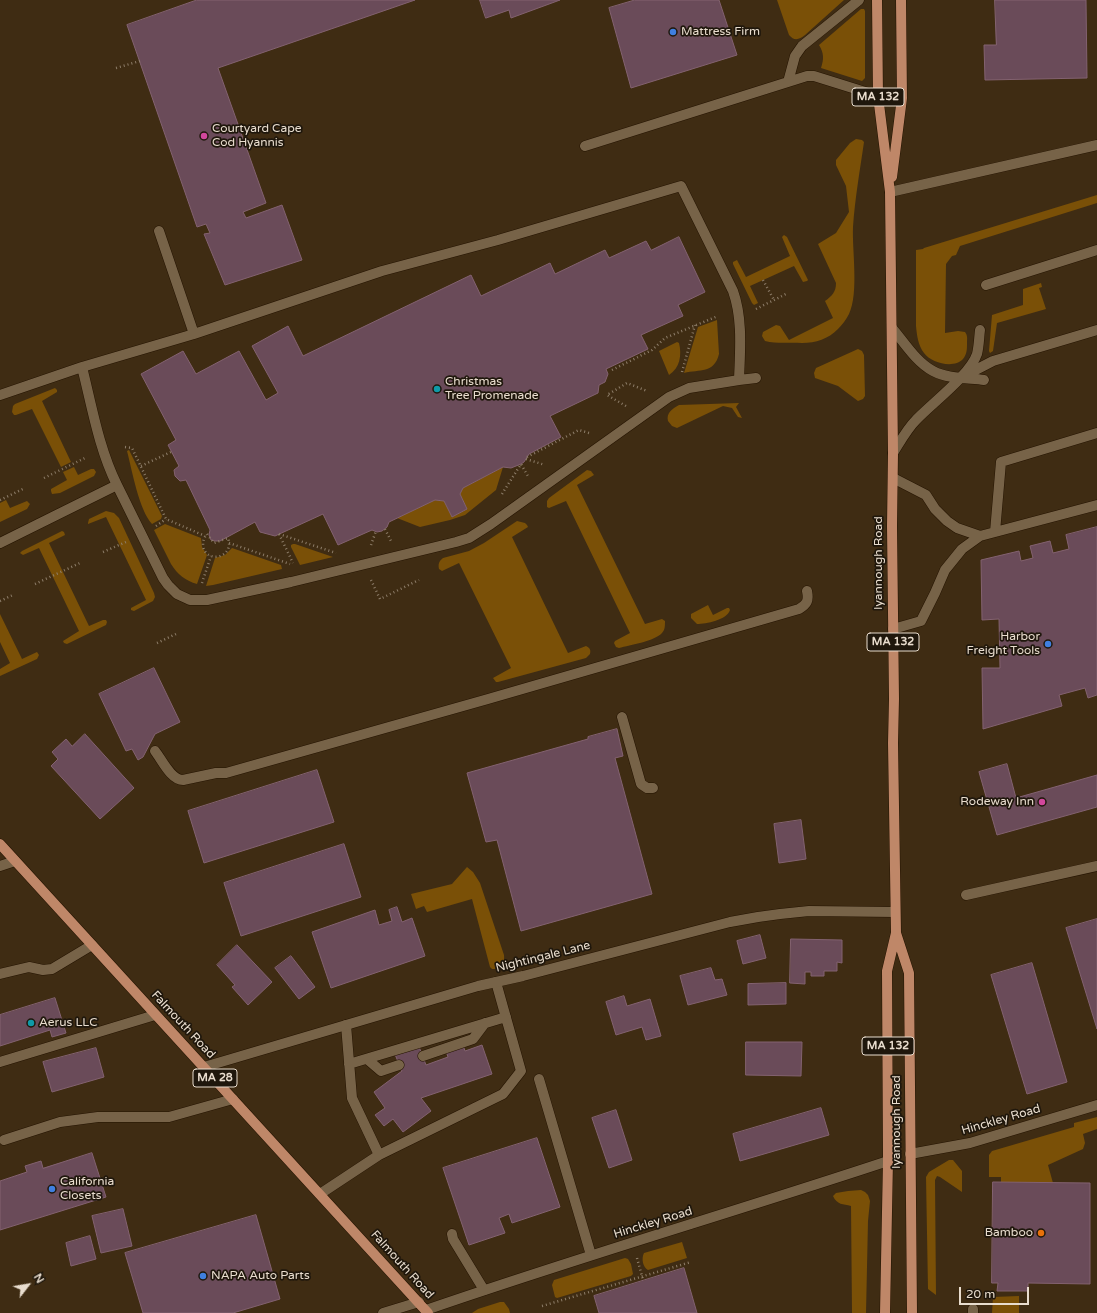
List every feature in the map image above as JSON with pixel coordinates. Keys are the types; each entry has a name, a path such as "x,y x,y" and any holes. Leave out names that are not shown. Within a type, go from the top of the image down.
{"main road":[{"name":"Iyannough Road","path":"877,0 878,96 890,192 895,912 896,933 909,973 912,1313"},
{"name":"Iyannough Road","path":"890,192 902,98 901,0"},
{"name":"Falmouth Road","path":"0,844 424,1308"},
{"name":"Iyannough Road","path":"886,1313 888,1161 887,971 896,933"}],"street":[{"path":"788,82 795,56 802,46 859,0"},
{"path":"585,146 807,76 814,76 878,96"},
{"path":"890,192 1097,145"},
{"path":"0,395 82,367 194,334 382,270 498,240 681,186 737,301 740,341 739,380"},
{"path":"159,231 194,334"},
{"path":"986,285 1097,250"},
{"path":"892,328 917,359 932,370 941,374 960,378 984,380"},
{"path":"893,453 915,421 960,378 973,362 977,355 980,330"},
{"path":"960,378 993,361 1097,330"},
{"path":"82,367 109,469 168,585 177,594 190,600 207,600 291,582 469,538 529,498 669,397 689,388 756,378"},
{"path":"995,532 1000,462 1097,433"},
{"path":"893,478 926,495 935,509 947,521 957,528 980,536"},
{"path":"0,543 117,485"},
{"path":"893,629 921,621 945,570 962,549 980,536 1097,505"},
{"path":"155,751 174,777 178,780 216,773 226,773 798,609 805,605 808,599 807,592"},
{"path":"622,717 641,784 647,788 653,788"},
{"path":"0,866 15,861"},
{"path":"966,895 1097,866"},
{"name":"Nightingale Lane","path":"204,1067 478,986 722,924 758,917 809,911 895,912"},
{"path":"0,974 29,967 43,970 52,969 92,945"},
{"path":"320,1194 379,1155 504,1094 521,1071 496,982"},
{"path":"0,1062 155,1014"},
{"path":"349,1064 506,1017"},
{"path":"423,1056 473,1039 485,1023"},
{"path":"346,1025 352,1098 379,1155"},
{"path":"367,1059 381,1070 399,1065"},
{"path":"539,1079 591,1255"},
{"path":"4,1140 60,1122 98,1117 169,1117 233,1098"},
{"name":"Hinckley Road","path":"910,1154 970,1143 1097,1105"},
{"name":"Hinckley Road","path":"383,1313 424,1308 484,1290 888,1161"},
{"path":"452,1234 484,1290"}],"path":[{"path":"116,68 140,61"},
{"path":"764,280 774,300"},
{"path":"756,309 786,294"},
{"path":"612,370 652,350 665,338 695,324 718,316"},
{"path":"682,372 695,324"},
{"path":"628,406 607,395 627,383 648,392"},
{"path":"550,466 527,458 579,430 589,433"},
{"path":"125,447 132,448 166,519 205,536 207,534 214,543 228,538 229,548 224,554 215,557 211,556 204,550 203,542 205,536"},
{"path":"141,466 171,452"},
{"path":"44,478 89,456"},
{"path":"502,494 521,464"},
{"path":"0,500 23,488"},
{"path":"153,528 166,519"},
{"path":"369,549 376,531"},
{"path":"229,543 292,564 293,563 279,534 339,554"},
{"path":"103,552 130,540"},
{"path":"201,587 211,556"},
{"path":"35,584 80,563"},
{"path":"369,576 380,599 419,580"},
{"path":"0,601 13,595"},
{"path":"156,643 176,634"},
{"path":"632,1242 643,1280"},
{"path":"542,1306 691,1262"}],"shaded area":[{"path":"777,0 844,0 805,35 797,39 789,35"},
{"path":"861,9 864,9 865,11 865,78 862,81 821,68 823,56 819,45"},
{"path":"856,139 864,142 853,227 854,295 849,314 838,329 822,340 802,343 765,341 762,336 763,332 776,325 780,326 789,340 833,318 825,301 833,294 836,283 818,244 836,233 849,212 846,186 836,165 836,160 850,143"},
{"path":"1097,195 1097,203 960,246 956,255 952,256 946,264 945,333 958,331 965,332 967,335 966,353 963,359 954,364 943,364 927,357 919,344 917,337 916,250"},
{"path":"784,235 787,237 808,280 803,282 794,266 750,286 758,303 754,305 733,262 737,260 746,277 790,256 782,237"},
{"path":"1041,283 1042,287 1039,288 1046,309 997,323 993,351 990,353 992,315 1023,305 1023,289"},
{"path":"717,320 719,354 714,365 706,370 684,373 698,327"},
{"path":"677,342 679,343 680,348 680,357 676,369 669,375 659,351"},
{"path":"858,349 862,351 864,355 865,396 863,399 858,401 838,386 815,378 814,373 816,368"},
{"path":"55,388 57,392 42,401 71,462 61,467 32,409 16,415 12,412 15,404"},
{"path":"739,403 736,407 742,418 738,417 732,408 723,406 677,428 672,426 668,421 669,413 679,405"},
{"path":"129,450 162,516 161,519 152,524 147,518 140,500 127,451"},
{"path":"74,467 78,475 91,469 94,469 96,472 94,476 60,493 52,494 51,489 67,480 63,472"},
{"path":"503,467 496,490 465,515 420,527 397,518 435,500 444,501 452,517 467,509 460,494 463,488"},
{"path":"587,470 591,471 594,475 577,485 645,624 662,619 665,621 664,629 659,636 636,644 619,648 616,647 614,643 615,641 630,633 566,501 549,508 547,507 547,501 549,498"},
{"path":"6,500 10,508 27,501 30,504 27,509 0,522 0,503"},
{"path":"106,511 114,513 119,518 154,593 155,597 153,601 134,611 131,610 131,608 146,600 106,517 88,524 89,519"},
{"path":"517,521 525,523 528,527 512,537 568,653 586,646 590,649 590,654 586,658 496,682 493,678 511,668 459,563 442,571 439,569 439,564 443,558 469,551 484,543"},
{"path":"165,524 201,538 202,547 207,555 197,584 182,577 171,564 154,530"},
{"path":"62,531 65,535 49,543 89,626 103,620 106,620 107,622 106,625 67,644 63,641 79,631 39,548 23,555 20,553"},
{"path":"293,544 333,557 300,565 291,547"},
{"path":"232,548 281,565 282,569 206,586 215,558 225,555"},
{"path":"708,605 713,615 727,608 730,610 721,619 697,624 691,618 691,614"},
{"path":"0,614 22,659 37,652 39,655 37,659 0,676 0,669 10,663 0,642"},
{"path":"467,867 473,872 480,883 504,955 502,965 495,969 490,967 472,899 427,912 424,906 416,909 411,894 452,884"},
{"path":"1097,1117 1097,1129 1083,1134 1085,1143 1083,1149 1048,1165 1053,1183 1001,1182 1001,1177 989,1177 989,1155 992,1151 1074,1127 1074,1123"},
{"path":"949,1160 953,1160 962,1171 962,1192 937,1176 935,1180 936,1295 928,1289 926,1177 929,1172"},
{"path":"861,1190 868,1195 870,1201 868,1221 866,1313 852,1313 851,1206 838,1203 833,1196 836,1193"},
{"path":"682,1242 687,1258 648,1270 645,1267 643,1260 644,1253"},
{"path":"625,1258 628,1259 631,1264 633,1274 631,1276 557,1298 555,1297 552,1285 554,1280"},
{"path":"1019,1296 1019,1313 992,1313 993,1297"},
{"path":"504,1302 510,1313 472,1313 478,1309"}],"building":[{"name":"Courtyard Cape Cod Hyannis","path":"197,0 415,0 218,68 266,203 243,212 246,218 282,205 302,260 225,285 204,234 210,233 206,224 197,227 127,25"},
{"path":"480,0 560,0 511,18 509,10 486,18"},
{"name":"Mattress Firm","path":"635,0 719,0 737,55 631,88 609,8"},
{"path":"995,0 1086,0 1087,78 985,80 984,45 996,45"},
{"name":"Christmas Tree Promenade","path":"679,237 705,292 678,305 683,316 641,335 648,349 606,369 608,374 605,382 599,385 598,393 550,416 561,437 529,454 521,464 511,468 503,467 463,488 460,494 467,509 452,517 444,501 435,500 389,522 387,527 382,531 377,532 372,530 338,545 323,514 275,536 260,532 255,522 220,541 215,541 211,540 209,535 210,530 186,480 180,481 175,476 174,470 179,466 168,445 176,440 141,374 183,351 196,374 239,351 266,400 278,393 252,346 288,326 303,356 471,275 481,296 550,263 555,274 605,250 609,258 646,241 651,250"},
{"name":"Harbor Freight Tools","path":"1097,527 1097,695 1088,698 1085,688 1059,695 1062,706 983,729 982,668 1000,668 999,619 982,620 981,560 1019,551 1021,561 1033,558 1030,546 1050,541 1053,553 1069,549 1066,535"},
{"path":"154,668 180,722 155,734 143,757 138,760 132,749 126,751 99,694"},
{"path":"617,729 623,756 615,758 652,894 521,931 497,840 486,842 467,773 588,739 588,737"},
{"path":"85,734 134,788 100,819 51,766 58,759 52,752 66,739 72,746"},
{"name":"Rodeway Inn","path":"1007,764 1016,798 1097,775 1097,807 997,835 979,772"},
{"path":"317,770 334,822 204,863 188,811"},
{"path":"801,820 806,859 779,863 774,824"},
{"path":"344,844 361,897 241,936 224,883"},
{"path":"397,907 402,922 412,918 425,956 331,988 312,932 375,910 379,925 392,921 389,910"},
{"path":"1097,919 1097,1029 1066,928"},
{"path":"760,935 766,958 743,964 737,941"},
{"path":"791,939 842,940 842,963 837,962 837,971 824,971 824,976 811,976 811,972 805,972 805,984 790,983"},
{"path":"237,945 272,982 248,1005 232,987 235,985 217,965"},
{"path":"291,956 315,987 299,999 275,968"},
{"path":"1032,963 1067,1082 1027,1094 991,975"},
{"path":"711,968 715,980 722,979 727,995 688,1005 680,976"},
{"path":"786,983 786,1004 748,1005 748,984"},
{"path":"624,996 627,1006 650,999 661,1036 646,1040 642,1027 616,1035 606,1002"},
{"name":"Aerus LLC","path":"55,998 66,1033 52,1037 50,1030 0,1046 0,1015"},
{"path":"746,1042 802,1042 801,1076 746,1075"},
{"path":"418,1044 426,1065 448,1057 446,1051 463,1045 465,1051 482,1045 492,1074 421,1098 431,1111 403,1132 393,1119 384,1126 375,1115 385,1108 374,1092 402,1071 394,1052"},
{"path":"96,1048 104,1077 52,1092 43,1062"},
{"path":"821,1108 829,1135 740,1161 733,1134"},
{"path":"616,1110 632,1160 609,1168 592,1118"},
{"path":"537,1138 560,1207 512,1223 509,1214 499,1218 505,1233 469,1245 443,1168"},
{"name":"California Closets","path":"92,1153 106,1197 0,1230 0,1181 27,1172 25,1166 41,1161 43,1168"},
{"name":"Bamboo","path":"993,1182 1090,1183 1090,1284 1028,1283 1028,1291 997,1291 998,1283 992,1283"},
{"path":"123,1209 132,1246 101,1253 92,1216"},
{"name":"NAPA Auto Parts","path":"256,1215 280,1299 233,1313 143,1313 125,1253"},
{"path":"90,1236 96,1259 71,1266 66,1243"},
{"path":"684,1268 697,1313 599,1313 594,1296"}],"place":[{"name":"Mattress Firm","path":"673,32"},
{"name":"Courtyard Cape Cod Hyannis","path":"204,136"},
{"name":"Christmas Tree Promenade","path":"437,389"},
{"name":"Harbor Freight Tools","path":"1048,644"},
{"name":"Rodeway Inn","path":"1042,802"},
{"name":"Aerus LLC","path":"31,1023"},
{"name":"California Closets","path":"52,1189"},
{"name":"Bamboo","path":"1041,1233"},
{"name":"NAPA Auto Parts","path":"203,1276"}]}
